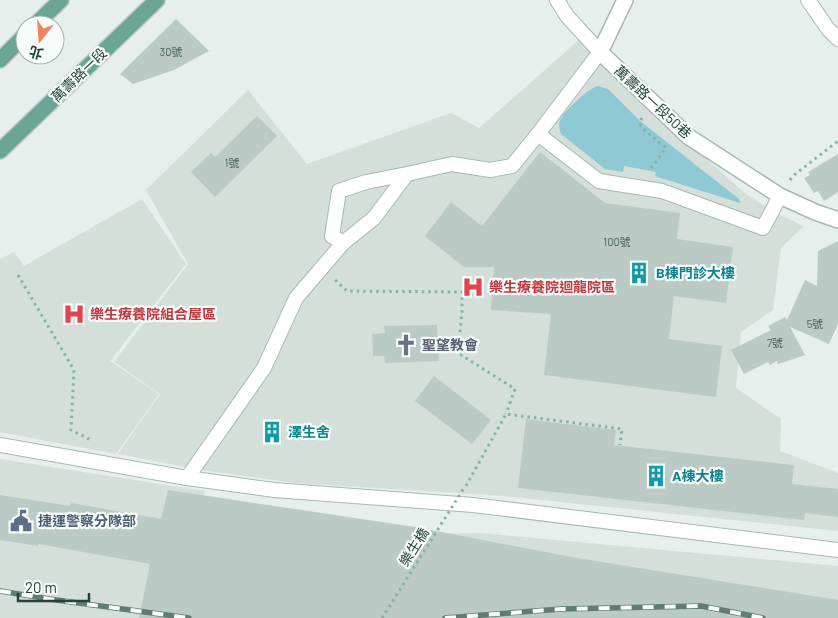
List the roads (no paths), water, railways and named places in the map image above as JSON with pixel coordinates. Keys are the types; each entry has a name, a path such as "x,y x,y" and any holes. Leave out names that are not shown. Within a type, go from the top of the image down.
{"main road":[{"path":"45,15 61,0"},
{"name":"萬壽路一段","path":"0,151 157,0"},
{"path":"0,60 15,45"}],"street":[{"path":"600,52 625,0"},
{"name":"萬壽路一段50巷","path":"600,52 689,136 780,196 838,220"}],"lane":[{"path":"343,243 332,236 340,191 366,182 452,164 490,170 512,166 600,52 568,16 557,0"},
{"path":"808,0 838,39"},
{"path":"538,134 599,181 662,191 764,228 780,196"},
{"path":"187,478 264,368 296,298 343,243 374,218 407,174"},
{"path":"0,445 187,478 274,490 473,505 838,550"}],"water":[{"path":"598,86 608,89 640,121 739,199 740,203 655,176 656,172 624,166 623,172 605,169 561,134 559,124 564,114 573,104"}],"railway":[{"path":"0,591 189,618"},
{"path":"445,618 561,609 701,606 763,618"}],"place":[{"name":"B棟門診大樓","path":"639,273"},
{"name":"樂生療養院迴龍院區","path":"473,287"},
{"name":"樂生療養院組合屋區","path":"74,314"},
{"name":"聖望教會","path":"406,345"},
{"name":"澤生舍","path":"272,432"},
{"name":"A棟大樓","path":"656,476"},
{"name":"捷運警察分隊部","path":"21,521"}]}
